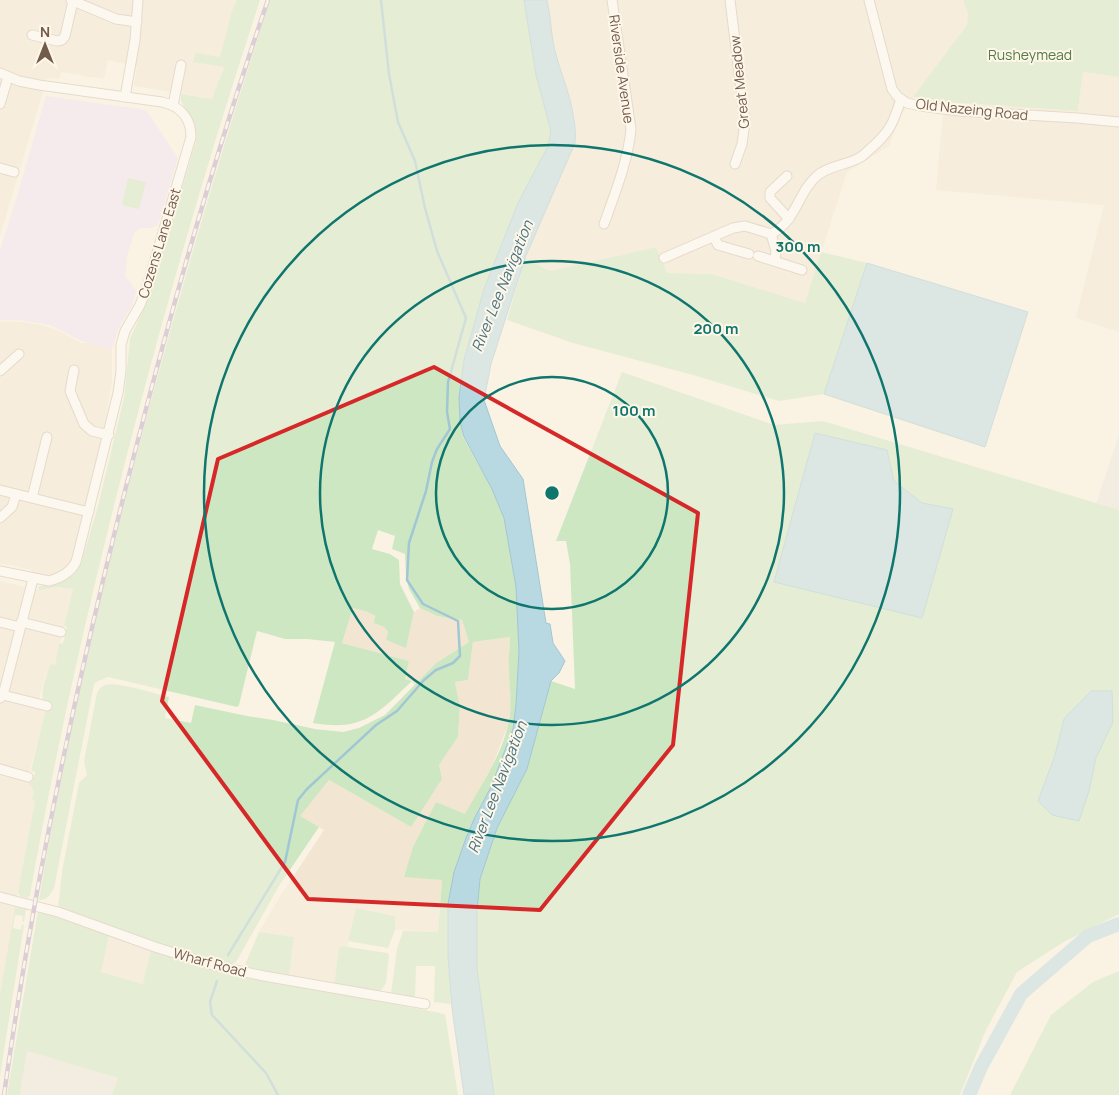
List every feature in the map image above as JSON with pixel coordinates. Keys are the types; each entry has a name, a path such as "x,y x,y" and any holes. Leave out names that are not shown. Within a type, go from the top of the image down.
{"street":[{"path":"32,35 62,40 65,36 72,0 116,19 137,22"},
{"path":"125,97 137,22 138,0"},
{"name":"Riverside Avenue","path":"604,224 630,143 631,129 612,0"},
{"name":"Great Meadow","path":"730,0 745,122 744,138 735,164"},
{"name":"Old Nazeing Road","path":"869,0 887,76 892,89 900,99 907,103 959,111 1119,122"},
{"path":"0,104 4,75 39,85 173,105 181,65"},
{"path":"664,258 733,228 745,226 771,234 777,232 793,215 808,187 818,174 858,159 883,138 894,123 900,99"},
{"name":"Cozens Lane East","path":"0,571 49,581 66,574 74,566 109,435 119,386 121,344 125,331 140,305 147,287 190,141 191,131 188,122 184,114 173,105"},
{"path":"0,168 14,172"},
{"path":"787,176 770,192 770,198 789,219"},
{"path":"771,234 776,251 775,260"},
{"path":"714,237 718,245 775,260 802,270"},
{"path":"0,371 19,354"},
{"path":"74,370 70,392 84,424 92,431 109,435"},
{"path":"32,498 47,437"},
{"path":"0,490 89,512"},
{"path":"0,518 12,507 16,494"},
{"path":"32,579 1,696 47,706"},
{"path":"0,622 61,632"},
{"path":"0,769 28,776"},
{"name":"Wharf Road","path":"0,897 58,912 155,947 213,965 264,976 425,1004"}],"highlighted area":[{"path":"434,367 698,513 673,745 540,910 308,899 162,701 218,459"}],"shaded area":[{"path":"0,0 245,0 213,99 134,86 137,66 108,60 104,79 61,72 59,79 47,78 0,236"},
{"path":"547,0 963,0 968,13 967,25 900,116 889,146 847,172 805,303 713,274 667,273 656,247 550,271 525,258 575,143 575,116 553,41"},
{"path":"1083,72 1119,77 1119,332 1076,318 1104,205 936,190 944,101 1078,111"},
{"path":"46,96 146,110 178,158 158,225 151,228 140,228 134,233 127,256 125,275 136,291 132,305 119,327 112,349 82,341 50,325 19,320 0,320 0,250"},
{"path":"0,322 22,322 42,325 61,332 81,343 90,343 112,349 112,380 101,447 73,557 63,571 51,576 33,575 31,570 0,563"},
{"path":"1119,435 1119,510 1096,504"},
{"path":"0,581 39,590 57,587 73,589 55,665 45,676 37,708 46,711 27,781 34,791 32,800 35,801 0,994"},
{"path":"353,608 369,612 375,617 378,625 384,627 388,633 386,640 406,647 414,612 420,608 437,616 462,620 469,642 436,663 414,685 412,681 405,679 409,661 342,643"},
{"path":"510,637 511,706 508,725 493,764 465,815 436,802 404,876 442,880 438,932 395,930 395,916 356,908 347,947 341,946 339,948 334,984 289,976 294,937 259,932 324,830 299,816 329,780 411,827 439,765 458,737 460,706 455,682 468,680 473,642"},
{"path":"109,935 151,949 144,984 100,972"},
{"path":"27,1051 118,1078 112,1095 20,1095"}],"green space":[{"path":"237,0 260,0 182,252 124,466 80,649 28,898 20,896 18,892 35,801 32,800 34,791 27,781 32,782 35,772 31,771 44,717 46,711 49,711 51,703 43,700 44,682 51,664 55,665 59,644 63,643 67,627 64,626 73,589 57,587 39,590 38,587 56,584 67,579 75,573 81,564 98,506 124,398 130,339 152,289 196,141 195,125 181,101 181,94 212,99 224,67 193,62 196,53 220,57 232,11"},
{"path":"270,0 524,0 536,75 551,131 548,146 518,203 484,289 464,360 459,398 463,437 492,489 504,518 516,587 519,651 513,729 491,787 475,817 448,904 448,957 451,1004 434,1002 435,966 416,966 415,998 391,994 397,949 403,931 438,932 442,880 404,877 413,847 436,802 465,814 490,771 505,737 508,725 510,711 510,637 473,642 468,680 455,682 460,706 458,737 439,765 442,779 411,827 329,780 300,816 319,827 279,886 236,962 231,964 177,951 58,907 62,872 79,783 87,775 84,761 97,693 105,685 111,684 137,688 169,697 165,718 191,723 195,705 315,729 343,732 359,728 385,715 436,663 469,642 462,620 437,616 420,608 409,589 406,577 405,554 392,549 395,536 378,530 372,549 390,554 399,560 400,584 414,612 406,648 386,640 388,632 384,627 374,623 375,616 353,608 342,643 409,661 405,679 412,681 379,711 358,722 345,725 313,723 335,642 285,639 257,631 237,707 108,677 98,681 94,684 54,888 50,895 39,900 74,714 102,591 133,469 192,254"},
{"name":"Rusheymead","path":"963,0 1119,0 1119,77 1083,72 1078,111 948,102 913,97 967,25 968,13"},
{"path":"128,178 146,182 139,209 122,205"},
{"path":"656,247 667,273 712,274 805,303 821,252 867,263 824,394 779,401 693,375 573,343 507,320 525,258 550,271"},
{"path":"622,372 774,425 823,421 1119,510 1119,914 1062,943 1017,972 985,1032 960,1095 494,1095 477,969 477,912 480,879 497,828 527,769 551,681 575,689 570,564 566,541 556,541"},
{"path":"15,907 26,909 24,922 22,921 23,916 15,915 13,928 21,930 22,924 24,925 0,1076 0,994"},
{"path":"356,908 395,916 395,930 388,948 348,941"},
{"path":"38,911 82,924 109,935 101,972 143,984 151,949 201,966 237,974 445,1014 458,1095 112,1095 118,1078 27,1051 20,1095 7,1095"},
{"path":"259,932 294,937 289,976 244,967"},
{"path":"341,946 387,953 389,955 386,983 380,992 334,984 339,948"},
{"path":"1119,971 1119,1095 1010,1095 1051,1015 1093,982"}],"water":[{"name":"River Lee Navigation","path":"524,0 547,0 556,55 574,117 575,143 525,258 491,364 484,400 500,446 523,479 546,623 550,624 553,643 565,661 559,673 551,681 527,769 497,828 480,879 477,912 477,969 494,1095 464,1095 452,1008 448,957 448,904 454,872 466,838 491,787 513,729 519,651 516,587 504,518 492,489 464,437 460,421 459,398 464,360 484,289 518,203 548,146 551,131 536,75"},
{"path":"867,263 1028,312 985,447 824,394"},
{"path":"815,433 887,450 894,481 922,503 953,509 922,618 774,582"},
{"path":"1091,691 1112,691 1113,722 1096,758 1089,791 1079,821 1052,815 1038,801 1055,755 1064,719"}],"waterway":[{"path":"228,955 285,862 298,800 307,789 376,725 397,711 424,680 436,670 453,663 460,656 458,621 423,604 407,580 409,543 426,491 432,462 437,449 450,429 447,412 448,382 466,318 437,251 415,161 398,122 389,74 381,0"},
{"path":"969,1095 981,1067 1021,994 1088,936 1119,924"},
{"path":"217,981 210,1002 212,1015 266,1073 278,1095"}],"railway":[{"path":"4,1095 16,1012 45,848 79,684 117,521 167,329 215,164 268,0"}]}
